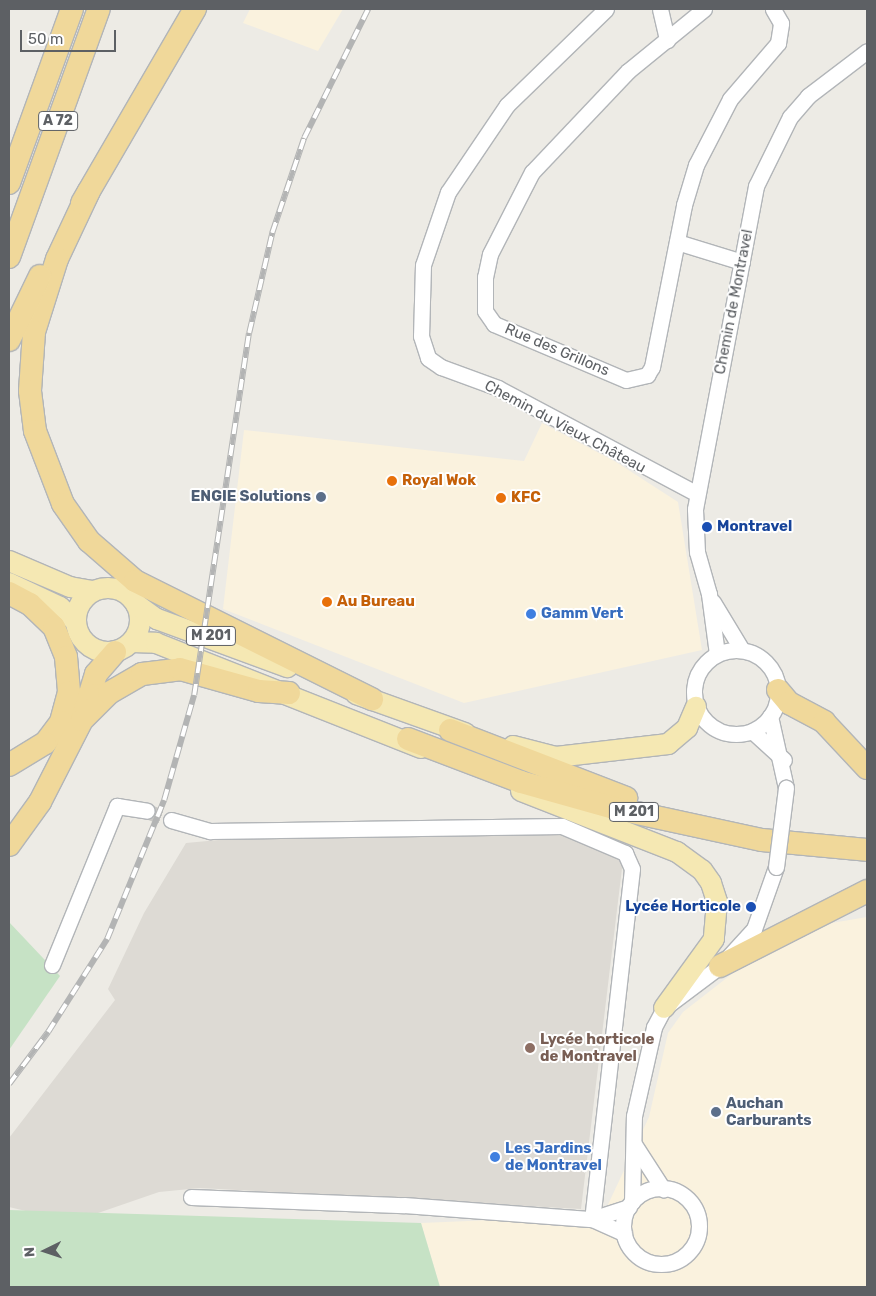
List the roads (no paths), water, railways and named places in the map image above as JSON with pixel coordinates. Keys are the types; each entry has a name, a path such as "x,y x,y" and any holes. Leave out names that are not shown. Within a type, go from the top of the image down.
{"highway":[{"name":"A 72","path":"9,183 72,9"},
{"name":"A 72","path":"9,257 99,9"},
{"path":"9,340 50,255 195,9"},
{"path":"89,191 57,259 34,332 30,391 35,431 63,504 89,541 135,581 372,700"},
{"path":"9,593 30,604 54,627 66,657 69,692 61,722 45,743 9,765"},
{"path":"9,845 40,802 82,720 96,674 124,647"},
{"path":"82,720 109,693 152,672 180,669 259,691 289,693"},
{"path":"778,690 789,703 824,722 867,768"},
{"name":"M 201","path":"450,730 620,796 686,815 768,833 867,841"},
{"name":"M 201","path":"408,739 521,782 614,808 762,840 867,850"},
{"path":"720,966 867,891"}],"main road":[{"path":"9,561 70,587 93,591 119,589 136,604 140,626 124,647 88,646 76,622 53,603 9,583"},
{"path":"76,622 81,602 93,591"},
{"name":"M 201","path":"136,604 157,619 450,730"},
{"name":"M 201","path":"124,647 156,643 408,739"},
{"path":"450,730 556,757 668,744 687,728 696,707"},
{"path":"408,739 441,761 649,839 702,870 717,902 714,939 664,1008"}],"street":[{"name":"Chemin du Vieux Château","path":"606,9 507,104 448,192 423,265 422,341 428,358 441,367 498,388 697,494"},
{"path":"660,9 666,40"},
{"name":"Rue des Grillons","path":"704,9 628,71 532,172 490,254 485,311 494,324 626,380 638,379 652,367 684,205 706,141 730,98 778,43 781,23 773,9"},
{"name":"Chemin de Montravel","path":"717,654 709,594 695,538 697,494 756,186 777,136 808,96 867,51"},
{"path":"677,242 742,262"},
{"name":"Chemin de Montravel","path":"709,594 742,650"},
{"path":"742,650 766,664 778,690 770,716 752,731 725,733 703,718 696,707 695,682 707,661 717,654 742,650"},
{"path":"624,1233 631,1205 634,1116 643,1073 664,1008 720,966 754,929 776,866 786,788 784,761 770,716"},
{"path":"752,731 784,761"},
{"path":"52,965 117,806 146,810"},
{"path":"171,820 210,831 562,826 625,853 632,869 592,1219"},
{"path":"191,1197 404,1205 592,1219 624,1233 633,1251 650,1262 673,1263 690,1251 699,1231 695,1209 680,1194 663,1189 634,1144"},
{"path":"592,1219 631,1205 663,1189"}],"tunnel":[{"path":"147,811 171,820"}],"railway":[{"path":"9,1084 48,1032 107,939 164,800 194,695 249,333 272,233 304,138 368,9"}],"place":[{"name":"Royal Wok","path":"392,481"},
{"name":"ENGIE Solutions","path":"321,497"},
{"name":"KFC","path":"501,498"},
{"name":"Montravel","path":"707,527"},
{"name":"Au Bureau","path":"327,602"},
{"name":"Gamm Vert","path":"531,614"},
{"name":"Lycée Horticole","path":"751,907"},
{"name":"Lycée horticole de Montravel","path":"530,1048"},
{"name":"Auchan Carburants","path":"716,1112"},
{"name":"Les Jardins de Montravel","path":"495,1157"}]}
